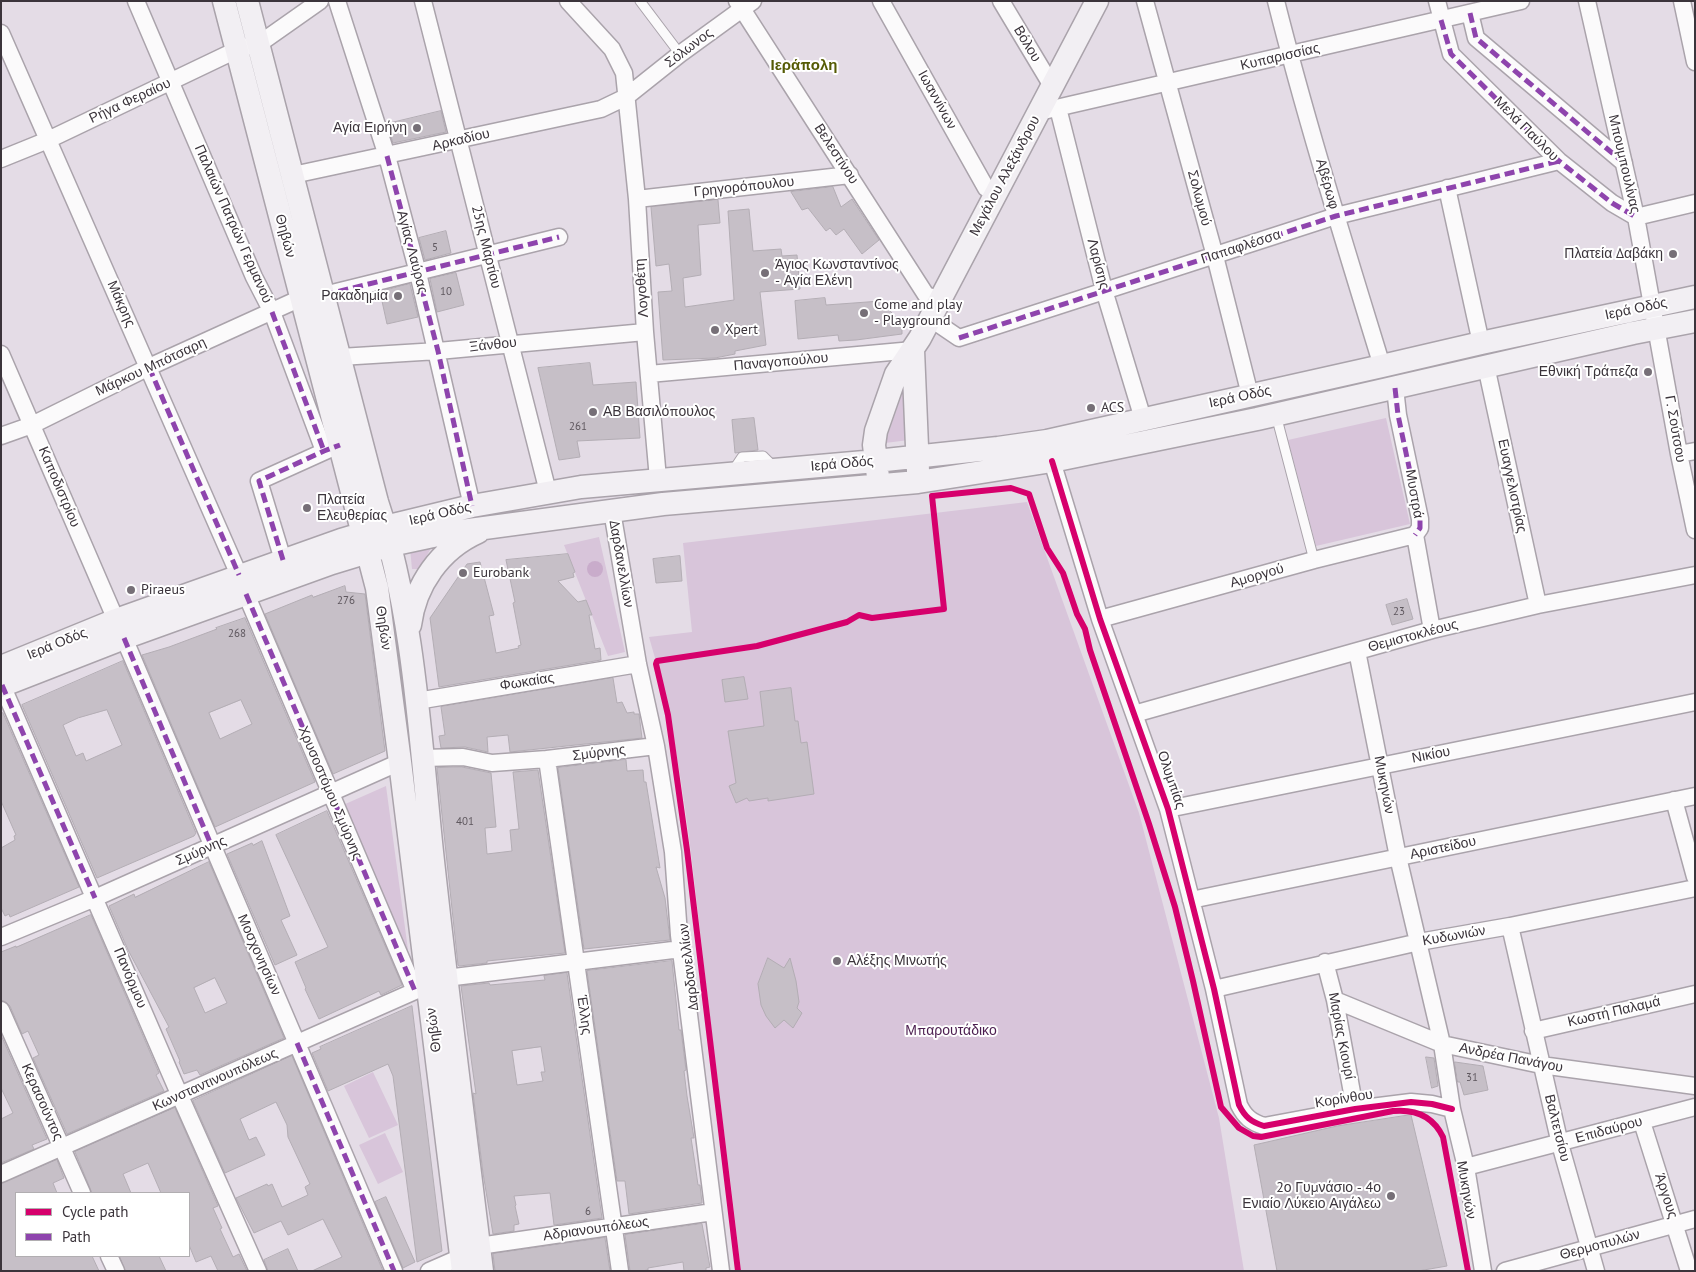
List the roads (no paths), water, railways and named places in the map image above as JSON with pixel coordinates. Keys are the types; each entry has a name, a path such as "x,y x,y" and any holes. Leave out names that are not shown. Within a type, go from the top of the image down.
{"main road":[{"name":"Θηβών","path":"224,1 302,298 332,448 366,542 376,588 468,1258 482,1271"},
{"name":"Θηβών","path":"248,1 399,584 417,701 422,758 430,985"},
{"name":"Μεγάλου Αλεξάνδρου","path":"878,485 874,446 876,431 896,374 913,350 996,195 1048,110 1052,86 1095,2"},
{"name":"Ιερά Οδός","path":"243,585 283,560 388,536 472,506 582,487 917,457 1047,440 1695,296"},
{"name":"Ιερά Οδός","path":"388,536 484,529 664,504 918,482 1052,462 1276,415 1486,366 1695,321"},
{"path":"913,350 918,482"},
{"path":"410,658 409,631 412,611 426,576 451,549 465,538 484,529"},
{"name":"Ιερά Οδός","path":"2,679 120,629 243,585 332,563 366,542"}],"street":[{"name":"Παλαιών Πατρών Γερμανού","path":"136,1 254,277 272,312 332,448"},
{"name":"Ρήγα Φεραίου","path":"1,159 48,140 226,55 258,43 320,1"},
{"name":"Αγίας Λαύρας","path":"337,1 387,156 438,351 472,506"},
{"name":"25ης Μαρτίου","path":"424,1 548,492"},
{"name":"Λογοθέτη","path":"568,1 612,49 624,73 637,199 645,332 658,479"},
{"name":"Ιωαννίνων","path":"881,1 986,188 996,195"},
{"name":"Βόλου","path":"1001,1 1052,86"},
{"name":"Σολωμού","path":"1145,1 1215,256 1250,395"},
{"name":"Αβέρωφ","path":"1276,1 1336,216 1382,366"},
{"name":"Μελά Παύλου","path":"1437,1 1451,54 1559,161 1612,203 1636,217"},
{"name":"Κυπαρισσίας","path":"1048,110 1521,1"},
{"name":"Μπουμπουλίνας","path":"1587,1 1636,217 1657,328"},
{"path":"1682,1 1695,62"},
{"name":"Σόλωνος","path":"626,97 744,4"},
{"name":"Βελεστίνου","path":"744,4 850,176 936,310"},
{"path":"1470,13 1476,38 1624,163"},
{"name":"Μάκρης","path":"1,33 243,585"},
{"name":"Αρκαδίου","path":"293,175 601,109 626,97"},
{"name":"Λαρίσης","path":"1048,110 1143,419"},
{"name":"Παπαφλέσσα","path":"936,310 960,338 1336,216 1559,161"},
{"name":"Γρηγορόπουλου","path":"637,199 850,176"},
{"path":"1447,188 1481,343"},
{"path":"1636,217 1695,203"},
{"path":"324,294 560,238"},
{"name":"Μάρκου Μπότσαρη","path":"1,436 32,425 149,367 302,298"},
{"name":"Γ. Σούτσου","path":"1657,328 1687,452 1695,530"},
{"name":"Ξάνθου","path":"340,357 438,351 645,332"},
{"name":"Παναγοπούλου","path":"649,374 913,350"},
{"name":"Καποδιστρίου","path":"1,354 120,629"},
{"name":"Ευαγγελιστρίας","path":"1486,366 1538,605"},
{"name":"Μυστρά","path":"1395,388 1398,415 1420,519 1420,528 1415,536 1432,630"},
{"path":"283,560 259,481 332,448"},
{"name":"Ολυμπίας","path":"1052,462 1100,619 1168,809 1214,988 1238,1105 1243,1114"},
{"name":"Δαρδανελλίων","path":"612,511 638,664 656,746 672,852 680,949 721,1271"},
{"name":"Αμοργού","path":"1100,619 1314,560 1415,536"},
{"name":"Θεμιστοκλέους","path":"1134,714 1432,630 1538,605 1695,575"},
{"name":"Χρυσοστόμου Σμύρνης","path":"243,585 330,792 430,985"},
{"name":"Μοσχονησίων","path":"120,629 394,1271"},
{"name":"Μυκηνών","path":"1357,651 1398,857 1442,1044 1452,1109 1466,1167 1483,1271"},
{"name":"Φωκαίας","path":"417,701 638,664"},
{"name":"Πανόρμου","path":"2,679 180,1096 258,1271"},
{"name":"Νικίου","path":"1168,809 1695,702"},
{"name":"Σμύρνης","path":"422,758 463,757 492,763 548,759 656,746"},
{"name":"Έλλης","path":"548,759 620,1271"},
{"name":"Σμύρνης","path":"1,938 212,847 330,792 400,762"},
{"name":"Αριστείδου","path":"1191,900 1695,796"},
{"path":"1674,800 1695,877"},
{"name":"Κυδωνιών","path":"1214,988 1419,942 1510,926 1695,888"},
{"name":"Βαλτετσίου","path":"1510,926 1560,1144 1596,1271"},
{"name":"Κωνσταντινουπόλεως","path":"1,1174 430,985 576,962 680,949"},
{"name":"Μαρίας Κιουρί","path":"1325,962 1355,1109"},
{"name":"Κωστή Παλαμά","path":"1533,1031 1695,994"},
{"name":"Ανδρέα Πανάγου","path":"1334,1000 1442,1044 1541,1065 1695,1086"},
{"name":"Κερασούντος","path":"1,1010 82,1192"},
{"name":"Κορίνθου","path":"1243,1114 1255,1124 1264,1126 1355,1109 1421,1102 1452,1109"},
{"name":"Επιδαύρου","path":"1466,1167 1560,1144 1695,1107"},
{"name":"Άργους","path":"1642,1122 1689,1271"},
{"name":"Αδριανουπόλεως","path":"429,1271 468,1258 614,1226 713,1212"},
{"name":"Θερμοπυλών","path":"1505,1271 1695,1220"},
{"path":"110,1257 116,1271"}],"lane":[{"path":"640,1 680,54"},
{"path":"1276,415 1314,560"}],"place":[{"name":"Αγία Ειρήνη","path":"417,128"},
{"name":"Πλατεία Δαβάκη","path":"1673,254"},
{"name":"Άγιος Κωνσταντίνος - Αγία Ελένη","path":"765,273"},
{"name":"Ρακαδημία","path":"398,296"},
{"name":"Come and play - Playground","path":"864,313"},
{"name":"Xpert","path":"715,330"},
{"name":"Εθνική Τράπεζα","path":"1648,372"},
{"name":"ACS","path":"1091,408"},
{"name":"ΑΒ Βασιλόπουλος","path":"593,412"},
{"name":"Πλατεία Ελευθερίας","path":"307,508"},
{"name":"Eurobank","path":"463,573"},
{"name":"Piraeus","path":"131,590"},
{"name":"Αλέξης Μινωτής","path":"837,961"},
{"name":"2ο Γυμνάσιο - 4ο Ενιαίο Λύκειο Αιγάλεω","path":"1391,1196"}],"district":[{"name":"Ιεράπολη","path":"804,66"}],"park label":[{"name":"Μπαρουτάδικο","path":"951,1031"}]}
